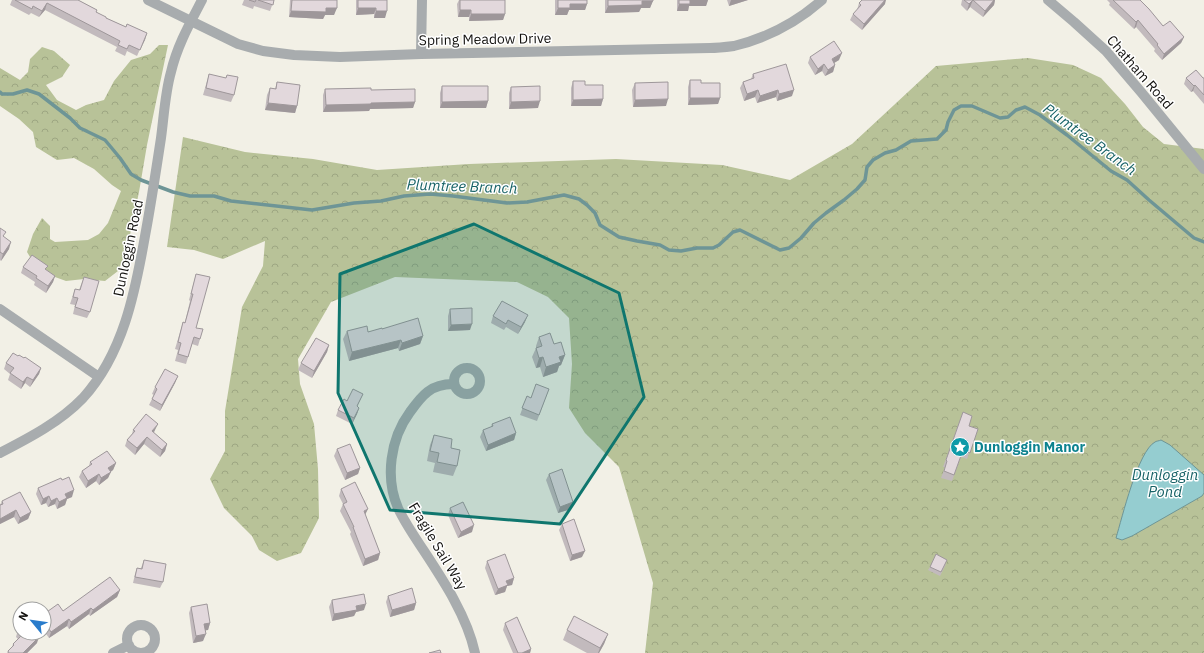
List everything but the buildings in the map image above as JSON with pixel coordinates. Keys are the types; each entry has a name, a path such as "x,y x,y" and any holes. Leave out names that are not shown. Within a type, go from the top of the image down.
{"street":[{"name":"Spring Meadow Drive","path":"148,0 238,44 263,51 326,57 710,48 733,46 769,35 791,23 822,0"},
{"name":"Dunloggin Road","path":"0,453 46,427 67,412 82,398 99,377 112,354 128,311 139,272 153,194 171,73 179,46 202,0"},
{"path":"421,54 422,0"},
{"name":"Chatham Road","path":"1048,0 1106,51 1204,169"},
{"path":"0,309 99,377"},
{"name":"Fragile Sail Way","path":"453,384 442,384 433,388 417,402 407,416 400,428 394,447 391,466 392,488 398,508 449,591 462,618 475,653"},
{"path":"113,653 129,645"}],"highlighted area":[{"path":"474,224 619,293 644,397 560,524 390,510 338,393 340,274"}],"green space":[{"path":"159,45 168,45 127,249 118,271 105,281 84,279 66,281 55,277 35,265 27,252 33,234 42,218 50,226 50,239 55,242 88,240 99,234 108,223 121,191 94,169 74,158 57,160 36,147 33,132 19,119 0,106 0,68 20,80 28,72 30,59 42,47 54,51 70,65 62,77 46,85 57,100 76,110 86,105 104,100 114,81 131,60 150,54"},
{"path":"1028,58 1073,65 1101,78 1125,104 1143,127 1164,144 1204,149 1204,653 645,653 653,583 619,467 585,433 569,408 572,364 569,318 548,297 517,282 395,277 331,302 298,359 300,384 314,424 318,469 319,518 301,553 277,561 259,550 252,536 224,508 210,479 225,451 225,411 242,307 263,266 265,241 223,259 194,250 167,247 183,137 245,152 313,159 377,170 469,164 616,159 722,165 790,180 852,144 936,66"}],"water":[{"name":"Dunloggin Pond","path":"1161,440 1170,445 1204,475 1204,493 1202,496 1132,536 1122,540 1116,538 1126,501 1137,471 1149,448 1155,442"}],"waterway":[{"name":"Plumtree Branch","path":"0,92 2,94 13,94 27,90 39,94 70,118 80,128 105,140 131,174 141,180 173,192 190,196 214,196 231,201 312,210 354,203 381,201 404,196 430,194 507,203 527,202 564,195 579,199 587,205 595,213 600,225 619,237 660,245 669,250 681,251 697,248 713,248 719,245 733,232 740,230 780,250 789,248 801,238 814,223 857,189 865,180 867,167 873,160 885,153 896,150 911,141 937,139 946,130 954,110 961,106 972,106 1000,118 1008,117 1016,110 1025,107 1040,115 1111,171 1127,180 1194,238 1204,242"}],"place":[{"name":"Dunloggin Manor","path":"960,447"}]}
